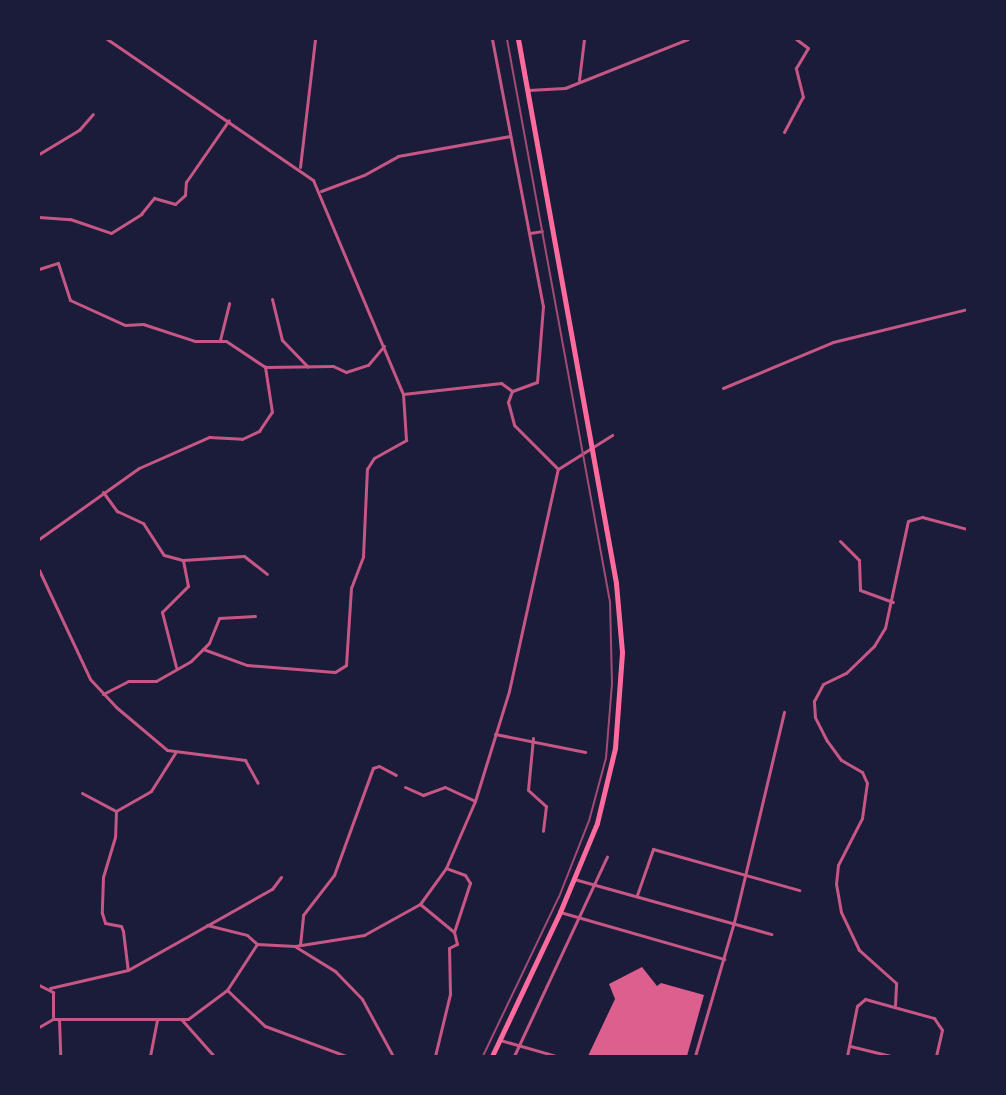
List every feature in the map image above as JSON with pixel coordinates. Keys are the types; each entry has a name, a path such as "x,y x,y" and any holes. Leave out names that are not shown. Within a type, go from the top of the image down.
{"main road":[{"path":"492,1056 560,912 597,823 610,774 621,686 617,591 518,39"}],"street":[{"path":"107,39 300,167 320,191 403,394 406,440 374,458 367,468 363,556 350,588 346,665 335,672 247,665 203,649"},
{"path":"300,167 315,39"},
{"path":"403,394 489,381 512,391 537,382 543,312 530,233 492,39"},
{"path":"579,80 584,39"},
{"path":"528,90 565,88 579,80 688,39"},
{"path":"784,132 803,98 796,68 808,48 796,39"},
{"path":"39,154 79,130 94,114"},
{"path":"39,216 70,219 111,233 141,214 154,198 175,204 229,120"},
{"path":"320,191 398,156 510,136"},
{"path":"530,233 542,231"},
{"path":"39,269 58,263 70,300 125,325 143,324 195,341 220,340 265,367 333,366 346,372 368,366 384,345"},
{"path":"272,299 282,340 309,367"},
{"path":"220,340 229,303"},
{"path":"723,388 833,342 967,310"},
{"path":"39,539 81,513 126,474 209,437 242,439 259,431 272,412 265,367"},
{"path":"512,391 508,402 514,424 558,469"},
{"path":"206,925 247,935 256,944 296,946 364,935 420,904 446,868 475,800 495,734 558,469 612,435"},
{"path":"103,492 117,511 143,523 164,555 183,560 236,555 267,574"},
{"path":"895,1005 896,983 859,950 841,912 836,884 838,865 862,818 867,783 860,770 841,760 830,745 814,709 823,684 846,673 874,646 893,602 908,521 922,517 967,529"},
{"path":"840,541 858,560 860,590 893,602"},
{"path":"176,668 162,612 188,586 183,560"},
{"path":"39,570 90,679 103,694 158,745 175,753 245,760 258,782"},
{"path":"103,694 128,681 156,681 176,668 203,649 219,618 255,616"},
{"path":"695,1056 734,922 784,712"},
{"path":"495,734 533,738 585,752"},
{"path":"533,738 528,790 546,806 543,831"},
{"path":"116,811 151,791 175,753"},
{"path":"300,945 302,915 334,875 373,768 379,766 396,775"},
{"path":"405,788 423,795 445,787 475,800"},
{"path":"82,793 116,811"},
{"path":"116,811 115,837 103,877 102,913 105,923 121,926 128,970"},
{"path":"637,895 653,849 745,878 799,890"},
{"path":"514,1056 608,857"},
{"path":"435,1056 449,997 449,948 456,944 454,932 470,883 465,875 446,868"},
{"path":"39,985 50,988 128,970 272,889 281,877"},
{"path":"573,879 637,895 771,934"},
{"path":"420,904 454,932"},
{"path":"560,912 724,959"},
{"path":"39,1027 53,1019 182,1020 207,1008 227,990 256,944"},
{"path":"296,946 335,971 362,999 393,1056"},
{"path":"50,988 55,996 53,1019"},
{"path":"227,990 265,1026 346,1056"},
{"path":"847,1056 861,1000 895,1005 939,1023 942,1030 936,1056"},
{"path":"59,1019 60,1056"},
{"path":"150,1056 157,1020"},
{"path":"182,1020 214,1056"},
{"path":"499,1040 556,1056"},
{"path":"850,1046 891,1056"}],"building":[{"path":"642,967 657,986 661,983 704,995 687,1056 588,1056 615,999 609,984"}],"railway":[{"path":"483,1056 559,897 589,821 606,758 612,683 610,602 507,39"}]}
